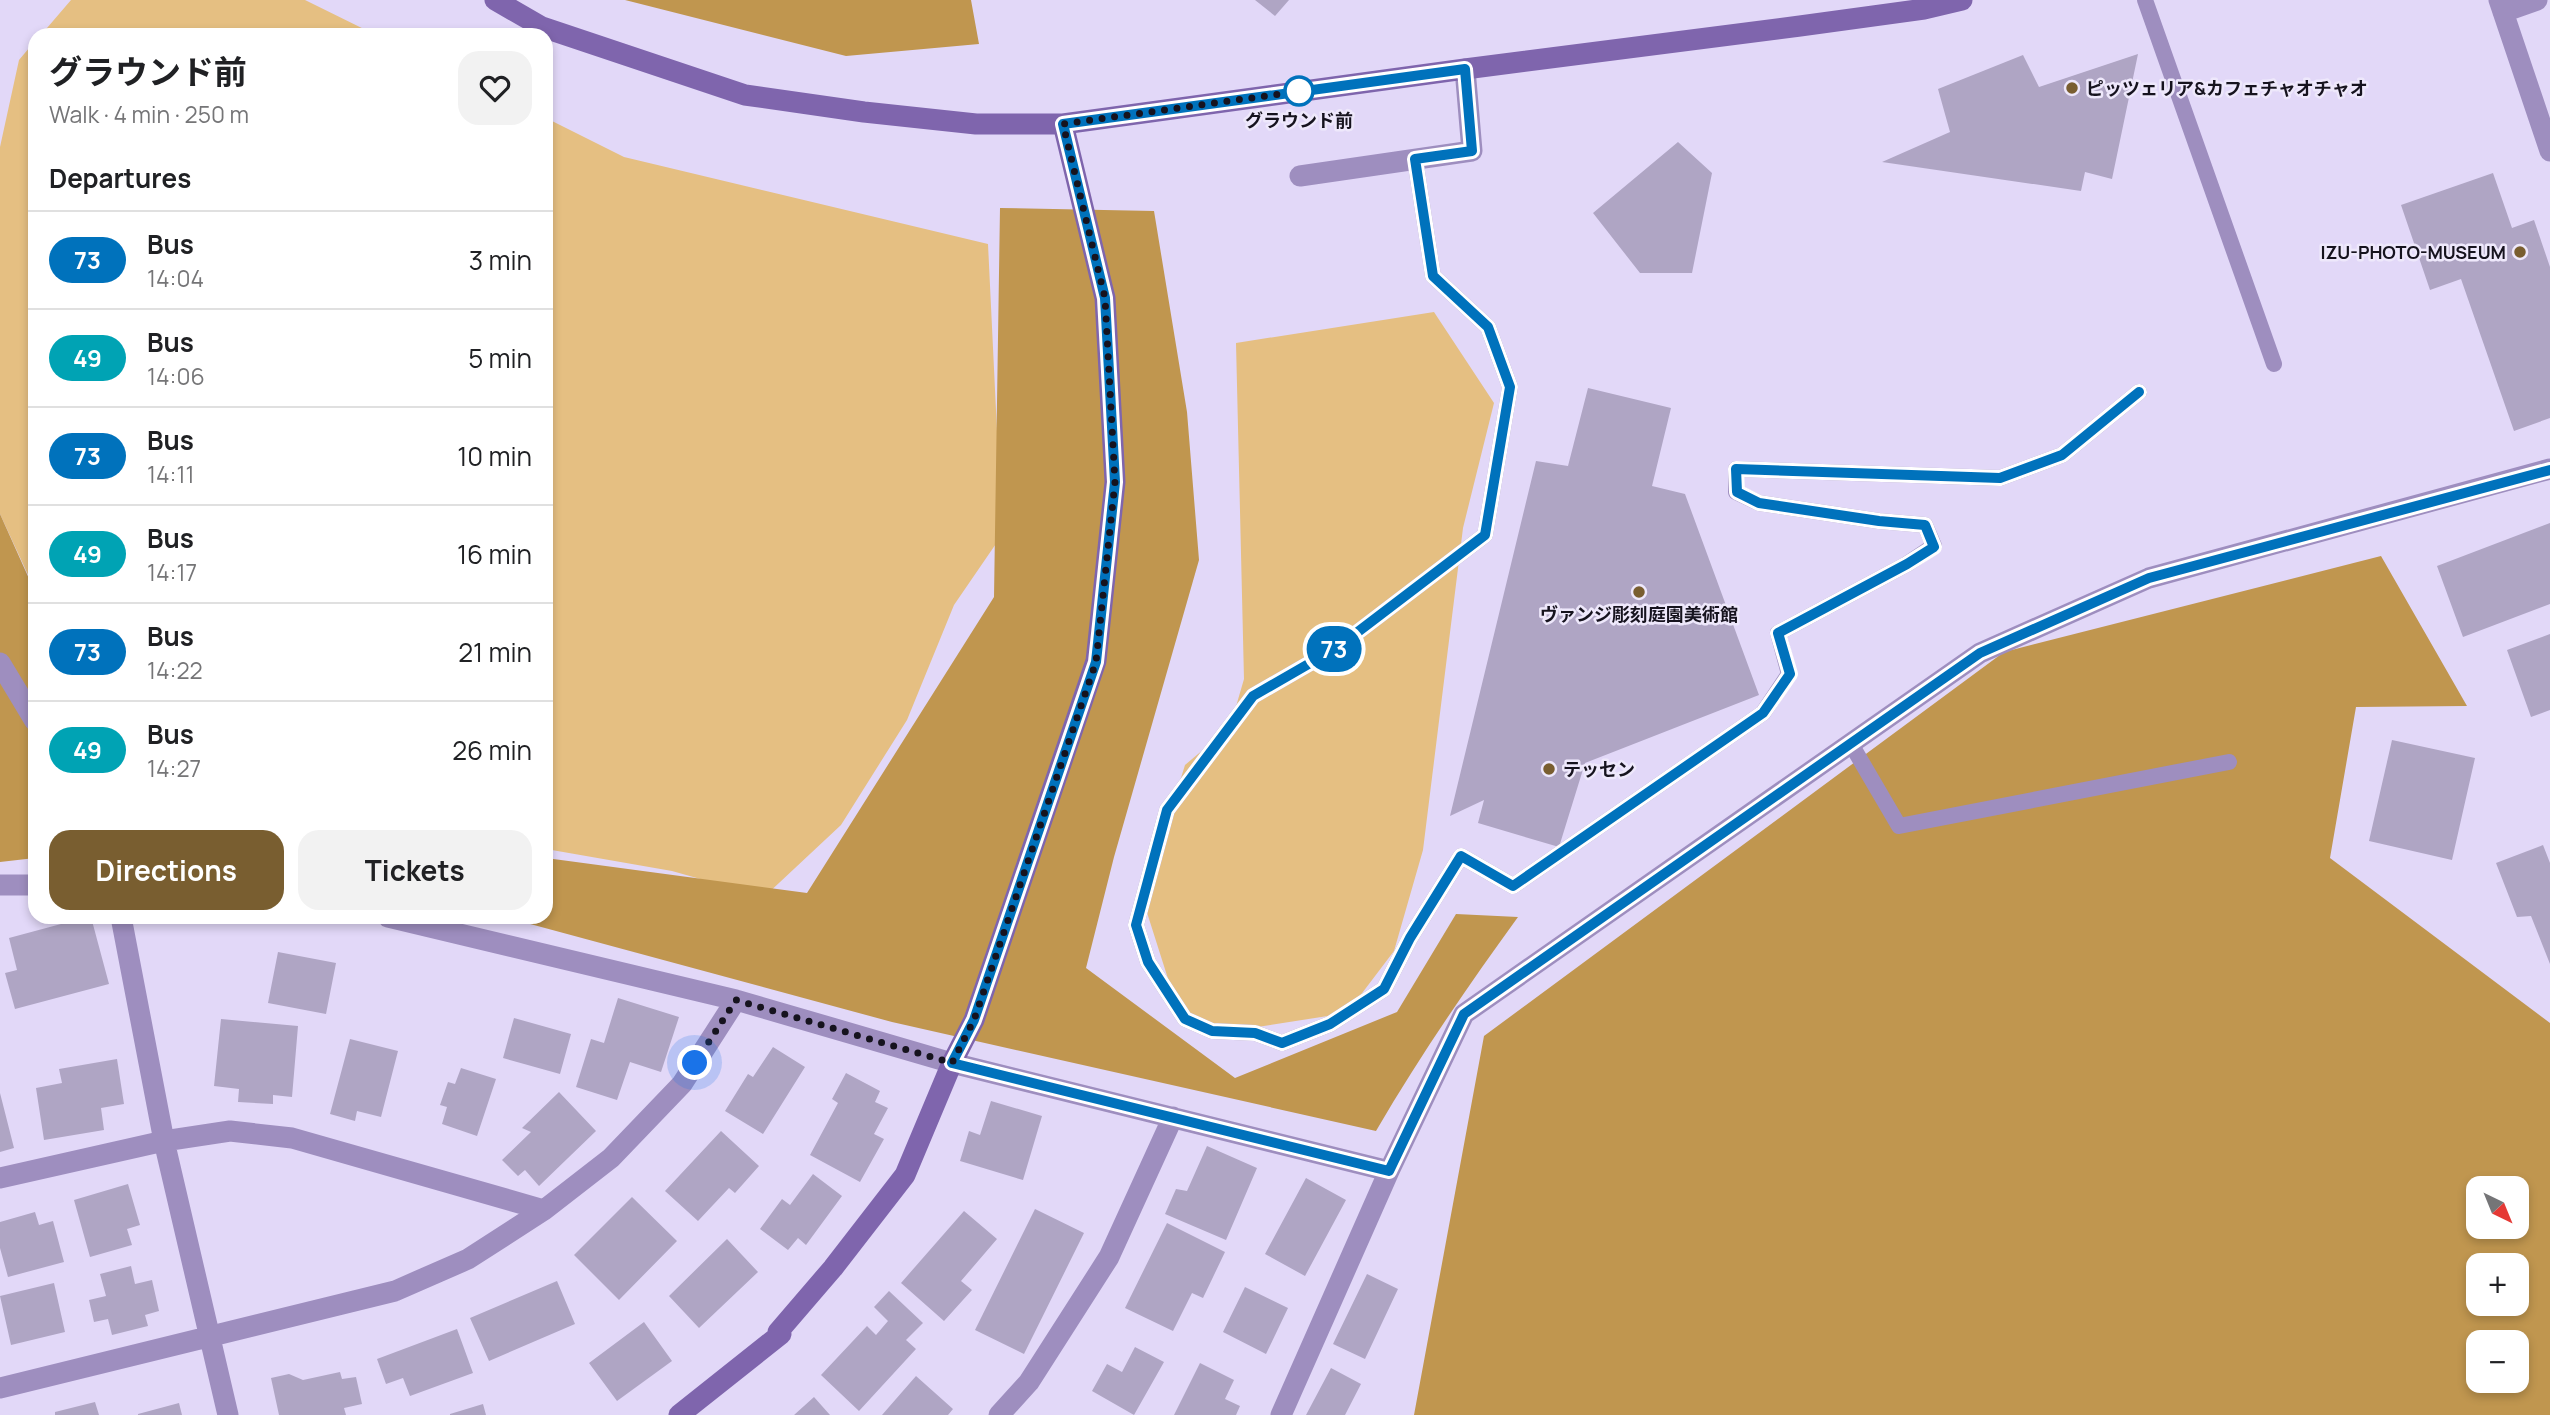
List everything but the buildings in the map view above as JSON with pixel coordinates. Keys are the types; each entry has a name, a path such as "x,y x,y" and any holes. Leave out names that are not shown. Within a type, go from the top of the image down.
{"street":[{"path":"495,0 545,28"},
{"path":"553,31 745,94 864,112 976,124 1063,124 1924,9 1962,0"},
{"path":"2537,0 2501,6 2550,150"},
{"path":"1300,176 1472,151 1465,69"},
{"path":"684,1414 781,1334 778,1332 833,1268 905,1175 952,1063 974,1020 1096,662 1115,482 1105,298 1063,124"},
{"path":"1281,1415 1389,1171 1464,1014 1980,653 2149,578 2550,470"},
{"path":"0,663 28,709"},
{"path":"0,885 28,885"},
{"path":"122,924 164,1141 228,1415"},
{"path":"417,924 736,1000 952,1063 1389,1171"},
{"path":"0,1388 395,1291 468,1259 544,1210 611,1158 682,1084 736,1000"},
{"path":"999,1415 1029,1382 1108,1257 1173,1117"},
{"path":"0,1178 164,1141 230,1131 292,1138 544,1210"}],"lane":[{"path":"2145,0 2274,364"},
{"path":"1415,159 1433,276 1488,327 1510,387 1485,535 1338,647 1253,696 1167,810 1136,925 1148,962 1185,1019 1212,1031 1255,1033 1282,1043 1330,1024 1384,989 1410,938 1461,856 1513,886 1763,713 1790,674 1778,633 1934,547 1925,525 1759,503 1737,492 1736,469 2000,478 2062,455 2139,392"},
{"path":"1851,744 1899,826 2229,762"}],"shaded area":[{"path":"71,0 305,0 362,28 47,28"},
{"path":"625,0 971,0 979,44 846,56"},
{"path":"28,49 28,575 0,514 0,147 19,60"},
{"path":"553,122 624,157 988,244 1002,535 954,605 907,720 841,825 764,897 672,871 553,850"},
{"path":"1000,208 1154,211 1187,412 1199,560 1114,857 1086,968 1235,1078 1397,1012 1456,914 1518,917 1444,1022 1376,1131 892,1022 530,924 553,924 553,859 807,893 994,597"},
{"path":"1434,312 1494,403 1463,528 1423,850 1394,951 1347,1013 1225,1032 1177,1007 1143,900 1185,765 1230,727 1244,679 1236,343"},
{"path":"0,514 28,576 28,859 0,862"},
{"path":"2381,556 2467,706 2356,707 2330,858 2550,1023 2550,1415 1414,1415 1484,1036 2004,652"}],"bus line":[{"name":"73","path":"2139,392 2062,455 2000,478 1736,469 1737,492 1759,503 1925,525 1934,547 1778,633 1790,674 1763,713 1513,886 1461,856 1410,938 1384,989 1330,1024 1282,1043 1255,1033 1212,1031 1185,1019 1148,962 1136,925 1167,810 1253,696 1338,647 1485,535 1510,387 1488,327 1433,276 1415,159 1472,151 1465,69 1063,124 1105,298 1115,482 1096,662 974,1020 952,1063 1389,1171 1464,1014 1980,653 2149,578 2550,470"}],"place":[{"name":"ピッツェリア&カフェチャオチャオ","path":"2072,88"},
{"name":"グラウンド前","path":"1299,91"},
{"name":"IZU-PHOTO-MUSEUM","path":"2520,252"},
{"name":"ヴァンジ彫刻庭園美術館","path":"1639,592"},
{"name":"テッセン","path":"1549,769"}],"route":[{"path":"695,1063 736,1000 952,1063 974,1020 1096,662 1115,482 1105,298 1063,124 1309,90 1299,91"}]}
